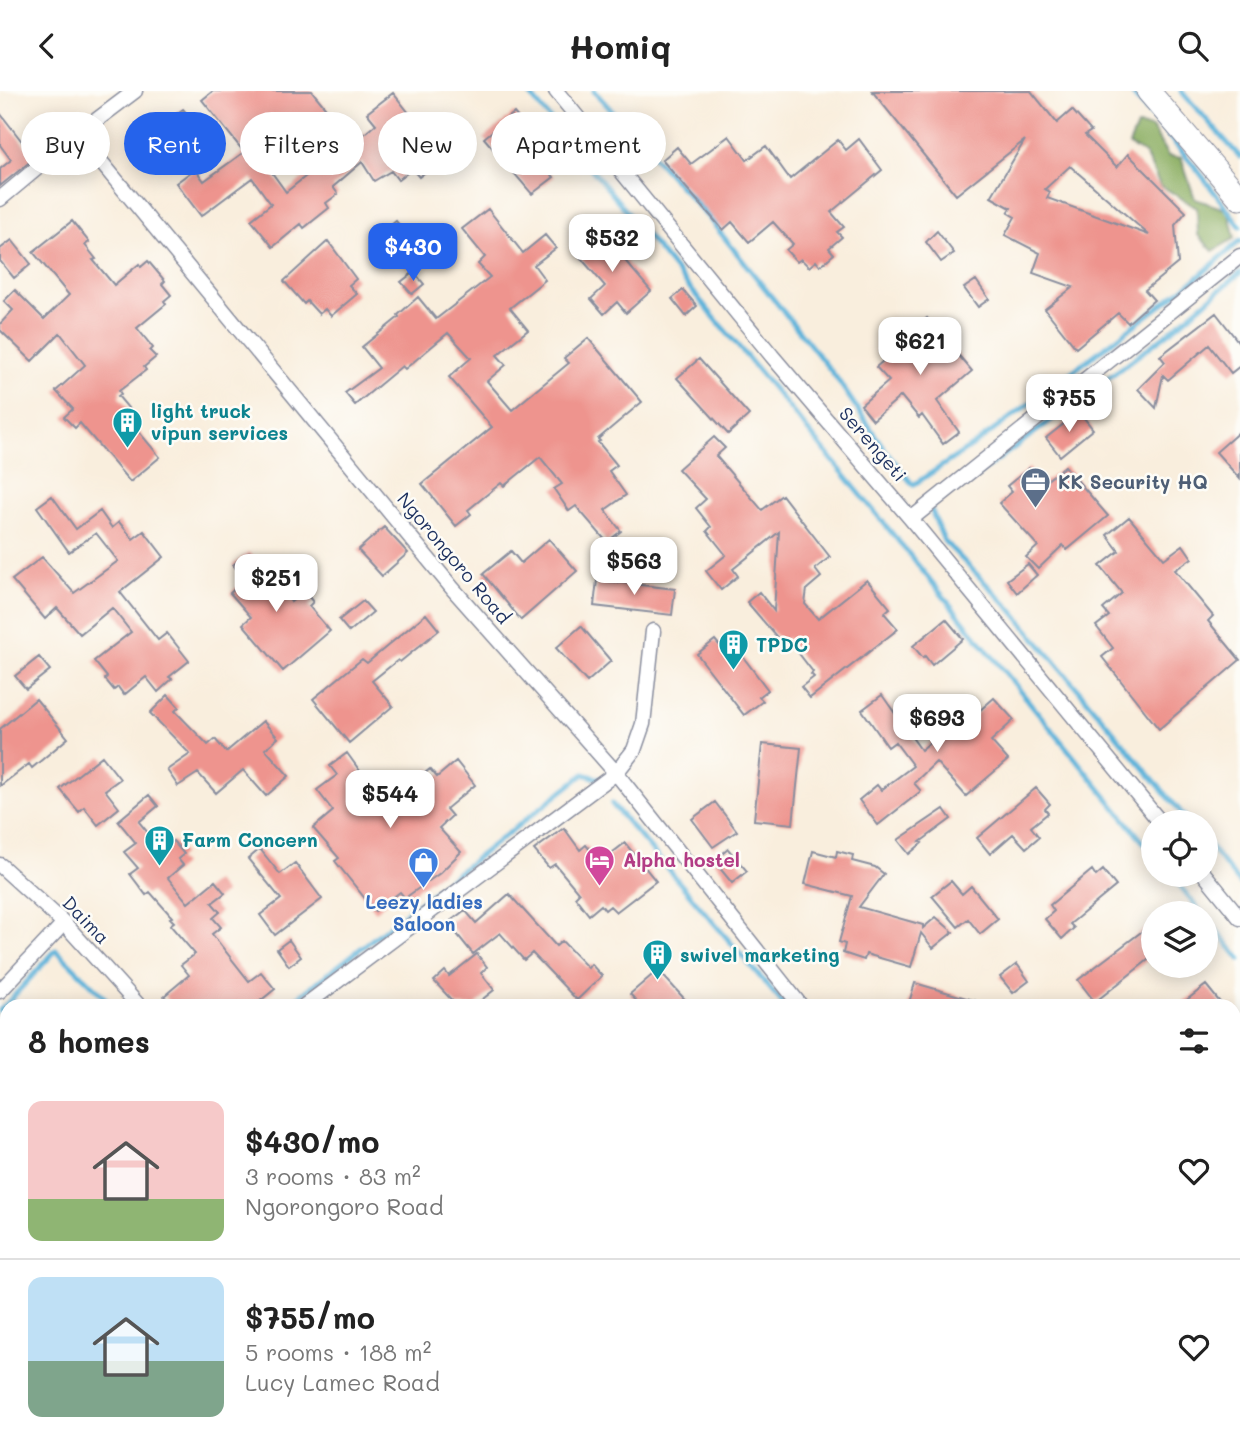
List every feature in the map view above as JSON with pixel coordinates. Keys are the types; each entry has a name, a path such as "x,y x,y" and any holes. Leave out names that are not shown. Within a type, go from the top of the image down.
{"main road":[{"path":"1148,91 1240,198"}],"street":[{"path":"107,112 135,91"},
{"name":"Serengeti","path":"556,91 772,356 911,519 1150,810"},
{"name":"Ngorongoro Road","path":"110,173 453,589 616,773 795,999"},
{"path":"0,199 29,175"},
{"path":"911,519 1240,256"},
{"path":"313,999 616,773 634,750 643,724 653,631"},
{"name":"Daima","path":"0,865 64,923 133,999"},
{"path":"1215,887 1240,918"},
{"path":"0,991 64,923"}],"green space":[{"path":"1137,126 1152,128 1168,156 1181,158 1195,199 1228,210 1235,238 1213,251 1198,235 1197,208 1160,185 1145,154 1129,145"}],"building":[{"path":"213,91 312,91 329,112 240,112 240,147 226,130 226,112 212,112 202,100"},
{"path":"872,91 1031,91 1057,123 1072,110 1091,131 1085,135 1117,167 1128,154 1186,212 1175,225 1178,263 1145,290 1154,300 1128,323 1118,313 1076,348 1045,309 1073,287 1033,273 1040,253 1005,235 1015,217 1008,213 1011,208 991,197 1025,140 956,195","holes":["1070,166 1149,235 1047,198 1050,192 1045,189"]},
{"path":"393,93 408,112 378,112 378,175 384,175 374,181 364,165 364,134 376,124 367,113"},
{"path":"0,113 21,140 21,169 0,186 0,169 11,160 0,145"},
{"path":"491,132 491,146 484,138"},
{"path":"729,136 747,160 766,146 790,179 838,140 846,150 859,139 882,170 831,212 844,227 837,232 842,237 829,248 834,254 820,266 816,261 809,267 801,259 797,262 786,250 793,244 773,222 749,242 732,222 723,230 666,165 666,157 677,147 691,164"},
{"path":"240,155 240,175 274,175 286,192 307,175 347,175 333,187 338,194 326,203 329,208 304,228 301,224 273,247 251,220 271,204 252,178 201,216 176,183 187,175 200,175 204,181 212,175 226,175 226,165"},
{"path":"516,175 552,175 554,177 532,194"},
{"path":"488,209 523,253 545,235 556,248 534,265 545,280 510,308 528,330 497,355 506,365 487,381 512,410 569,363 564,358 588,338 642,402 598,439 617,465 609,471 626,495 605,510 621,531 607,542 576,506 569,511 554,489 562,484 540,457 504,486 501,483 468,510 471,514 456,526 422,484 492,427 449,377 471,358 448,333 405,369 402,366 355,405 345,393 379,368 362,347 399,317 398,315 418,297 436,319 490,277 478,264 485,257 462,229"},
{"path":"72,221 89,242 85,245 96,259 93,260 114,285 139,264 141,267 148,261 165,281 162,284 171,295 164,301 166,304 137,328 153,348 150,351 156,357 144,367 146,370 119,391 121,394 118,396 139,421 134,426 160,457 130,482 80,423 75,428 64,417 73,409 56,391 85,365 60,333 32,361 0,330 0,324 13,310 4,301 15,290 44,319 69,295 33,252"},
{"path":"396,221 413,242 419,237 430,251 407,268 380,234"},
{"path":"598,229 651,291 626,313 617,302 604,314 591,299 605,286 574,250"},
{"path":"937,231 954,253 941,262 926,242"},
{"path":"12,240 31,264 14,278 0,261 0,249"},
{"path":"328,241 356,279 349,285 357,294 331,316 325,309 319,314 307,301 304,304 284,281"},
{"path":"414,272 424,284 412,294 401,282"},
{"path":"976,280 989,299 978,307 964,288"},
{"path":"683,290 697,306 686,316 672,299"},
{"path":"1216,313 1240,344 1240,366 1231,373 1209,345 1168,380 1163,375 1156,408 1138,389 1165,362 1160,356"},
{"path":"927,318 972,371 937,401 959,432 943,444 922,415 919,418 901,396 873,420 861,405 889,381 876,367 889,356 881,347 899,332 904,338"},
{"path":"699,359 749,415 728,434 677,378"},
{"path":"1079,412 1093,429 1060,456 1046,438"},
{"path":"1240,431 1240,479 1216,452"},
{"path":"714,437 725,448 716,456 762,510 782,495 830,557 815,569 821,577 807,589 805,604 818,619 867,580 890,608 884,613 898,629 810,698 801,687 814,677 811,674 813,672 787,638 781,642 747,602 759,592 774,611 779,532 733,569 738,576 721,590 706,571 726,555 707,531 711,527 696,508 706,499 678,469"},
{"path":"1065,466 1108,516 1067,550 1063,545 1038,569 1026,557 1038,546 999,503 1012,492 1007,486 1029,468 1042,484"},
{"path":"52,496 76,529 100,511 112,528 119,522 133,539 144,531 164,557 120,592 158,640 167,633 189,661 169,677 172,679 158,692 146,677 124,695 118,687 114,690 94,661 131,632 112,608 80,634 57,608 45,619 12,580 42,557 74,593 118,561 96,533 69,552 37,507"},
{"path":"1129,517 1164,559 1183,545 1192,558 1175,570 1213,616 1208,621 1240,660 1159,729 1102,657 1113,648 1096,626 1109,616 1103,609 1122,593 1100,566 1119,551 1107,535"},
{"path":"384,527 408,553 382,576 358,550"},
{"path":"549,539 577,571 521,620 483,574 511,551 521,563"},
{"path":"249,552 264,569 273,569 278,574 277,579 291,602 304,591 313,602 309,606 330,631 283,671 243,624 251,617 230,593 245,580 233,565"},
{"path":"1028,564 1037,575 1017,593 1007,580"},
{"path":"597,580 675,589 672,615 594,606"},
{"path":"363,601 373,612 349,632 339,620"},
{"path":"426,614 439,630 372,681 393,706 349,743 313,699 362,659 367,663"},
{"path":"946,619 963,639 932,665 913,646"},
{"path":"581,626 611,661 587,682 556,648"},
{"name":"TPDC","path":"715,640 725,652 734,645 768,690 759,697 763,701 744,715 697,654"},
{"path":"39,657 50,670 26,689 15,676"},
{"path":"168,695 179,707 175,711 208,745 215,739 226,752 263,721 278,738 265,749 289,776 266,796 243,770 216,793 198,773 178,786 167,770 190,754 150,713"},
{"path":"882,695 921,750 958,719 963,725 994,698 1014,720 991,741 1008,760 966,796 936,762 914,783 921,791 878,825 859,800 877,785 881,790 913,766 895,742 888,747 862,710"},
{"path":"36,699 68,738 32,768 29,764 0,786 0,729"},
{"path":"762,744 801,748 793,824 754,820"},
{"path":"347,753 365,778 361,781 383,807 430,769 437,777 456,761 475,785 446,809 452,816 439,828 461,852 440,873 405,898 400,892 375,911 335,861 339,858 313,828 333,811 317,790 337,775 330,766"},
{"path":"102,756 120,779 105,790 119,808 98,825 84,807 79,812 60,789"},
{"path":"1036,788 1050,804 1045,809 1048,813 1031,827 1039,837 1026,848 1013,834 990,854 977,838"},
{"path":"149,795 158,806 139,822 162,850 173,841 184,854 178,859 183,865 168,878 188,903 215,881 225,893 212,903 220,912 213,918 221,927 212,934 249,981 261,972 275,989 263,999 167,999 164,996 189,975 181,965 195,954 170,925 174,922 170,918 172,917 150,892 146,895 130,874 138,868 124,852 136,843 118,821"},
{"path":"715,802 737,831 713,847 692,819"},
{"path":"944,809 951,819 920,842 922,843 909,854 898,840"},
{"path":"564,828 580,850 586,845 600,862 625,843 656,881 616,912 610,906 605,910 601,905 589,915 575,897 579,893 555,864 549,868 534,850"},
{"path":"260,849 280,874 295,863 322,899 275,935 260,915 281,899 248,859"},
{"path":"728,849 747,871 732,883 714,861"},
{"path":"813,851 836,857 837,851 853,855 852,861 875,867 884,874 859,907 923,925 923,928 936,917 953,932 933,948 921,933 911,967 866,954 864,960 843,953 845,944 839,942 852,896 805,884"},
{"path":"1092,870 1096,876 1103,870 1116,886 1070,924 1074,928 1062,939 1045,919 1054,911 1050,905"},
{"path":"951,881 962,894 971,886 998,919 980,934 968,919 958,927 932,896"},
{"path":"509,894 556,946 562,941 588,968 591,964 602,976 576,999 532,953 524,960 500,933 473,954 448,923 465,910 476,923"},
{"path":"1141,932 1141,966 1099,999 1093,999 1078,980"},
{"path":"289,940 301,957 289,966 277,949"},
{"path":"477,954 487,967 481,973 494,990 483,999 451,999 434,981 445,971 449,976"},
{"path":"1017,964 1029,981 1013,993 1000,977"},
{"name":"swivel marketing","path":"658,970 685,999 635,999 630,994"},
{"path":"915,983 970,999 910,999"},
{"path":"1206,985 1217,999 1188,999"}],"waterway":[{"path":"527,91 1141,839"},
{"path":"594,91 707,216 835,376 883,447 913,485 978,442 1196,279 1240,241"},
{"path":"1130,91 1196,168 1240,226"},
{"path":"1181,91 1240,157"},
{"path":"976,476 1167,334 1240,273"},
{"path":"930,507 944,541 1010,608 1179,810"},
{"path":"296,999 584,774 600,779"},
{"path":"612,804 779,999"},
{"path":"1218,856 1240,884"},
{"path":"1181,887 1192,901"},
{"path":"1218,932 1240,959"},
{"path":"11,999 56,950 106,999"}],"place":[{"name":"light truck vipun services","path":"128,449"},
{"name":"KK Security HQ","path":"1035,509"},
{"name":"TPDC","path":"733,672"},
{"name":"Farm Concern","path":"159,867"},
{"name":"Alpha hostel","path":"600,887"},
{"name":"Leezy ladies Saloon","path":"424,890"},
{"name":"swivel marketing","path":"657,982"}]}
